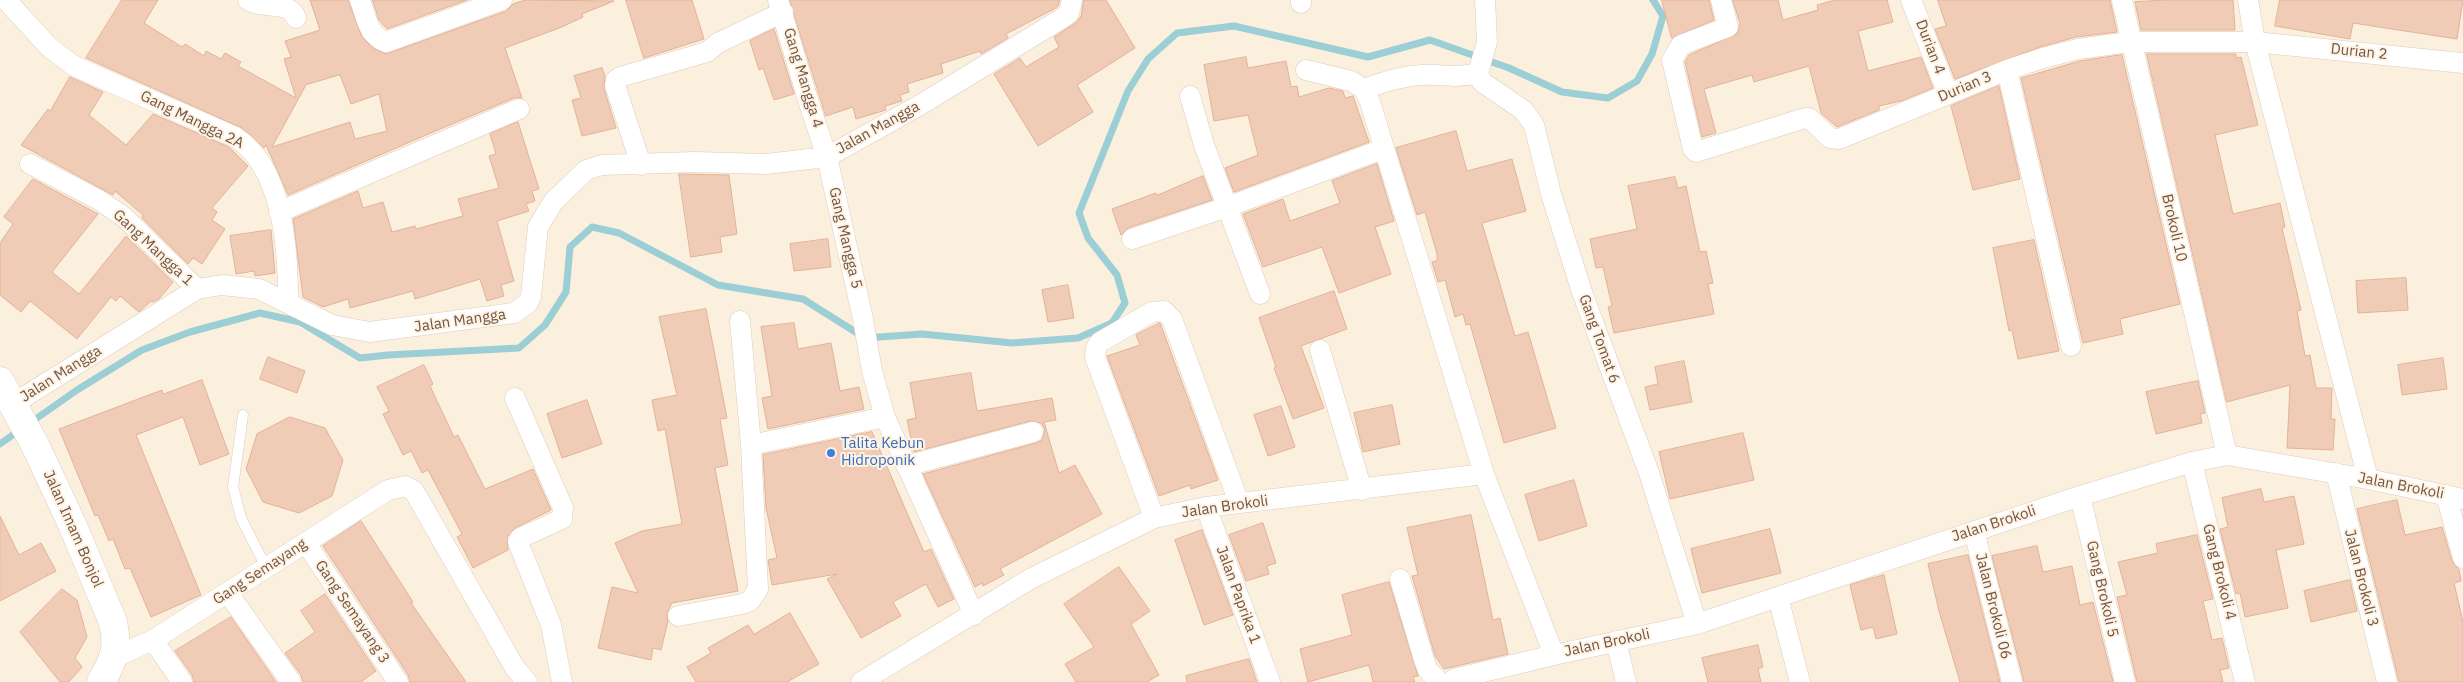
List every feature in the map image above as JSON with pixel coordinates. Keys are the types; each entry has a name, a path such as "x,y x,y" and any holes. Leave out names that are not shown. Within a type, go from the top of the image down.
{"street":[{"name":"Gang Mangga 2A","path":"6,0 49,47 74,66 245,143 261,160 279,212 288,253 288,301"},
{"path":"248,0 257,4 284,3 291,7 296,18"},
{"path":"360,0 376,38 386,42 475,5 502,0"},
{"name":"Jalan Mangga","path":"10,400 197,289 222,285 259,289 288,301 332,325 370,332 514,313 528,304 531,296 538,227 553,202 586,170 602,165 695,162 766,164 828,157 920,105 1061,19 1070,12 1072,0"},
{"path":"1364,89 1401,78 1435,74 1451,77 1481,64 1488,30 1485,0"},
{"name":"Durian 3","path":"1720,0 1728,27 1682,45 1672,60 1693,150 1698,152 1806,118 1809,118 1830,138 1839,139 2007,70 2078,49 2130,42 2254,42"},
{"name":"Durian 4","path":"1911,0 1948,94"},
{"name":"Brokoli 10","path":"2122,0 2130,42 2227,455"},
{"path":"2248,0 2254,42 2368,479"},
{"path":"641,165 615,85 616,80 620,77 708,52 718,43 781,6"},
{"name":"Gang Mangga 4","path":"781,6 808,100 828,157"},
{"name":"Durian 2","path":"2254,42 2463,63"},
{"name":"Gang Tomat 6","path":"1481,64 1482,82 1523,110 1534,125 1551,194 1582,292 1649,473 1697,624"},
{"path":"1306,70 1351,81 1364,89 1370,102 1382,149 1484,474"},
{"path":"2007,70 2071,346"},
{"path":"1190,96 1204,145 1260,294"},
{"path":"279,212 519,109"},
{"path":"1132,239 1227,207 1382,149"},
{"name":"Gang Mangga 5","path":"828,157 863,319 872,371 885,417 974,615"},
{"name":"Gang Mangga 1","path":"30,164 99,200 124,217 197,289"},
{"path":"1154,518 1095,357 1096,348 1100,342 1152,312 1164,311 1172,319 1239,503"},
{"path":"678,616 742,604 756,595 758,589 751,445 740,321"},
{"path":"1320,350 1362,490"},
{"path":"515,398 563,508 562,519 520,538 518,542 551,626 562,682"},
{"name":"Jalan Imam Bonjol","path":"10,400 35,444 72,524 113,622 116,639 115,657 101,682"},
{"path":"751,445 885,417"},
{"path":"906,466 1033,432"},
{"name":"Jalan Brokoli","path":"860,682 974,615 1030,579 1154,518 1206,507 1362,490 1484,474 1554,655 1697,624 2080,496 2192,462 2227,455 2336,473 2454,497"},
{"name":"Gang Brokoli 4","path":"2192,462 2245,682"},
{"name":"Jalan Brokoli 3","path":"2336,473 2387,682"},
{"name":"Gang Semayang","path":"115,657 153,640 388,490 405,486 414,491 515,668 527,682"},
{"name":"Gang Brokoli 5","path":"2080,496 2125,682"},
{"path":"2454,497 2463,558"},
{"name":"Jalan Paprika 1","path":"1206,507 1270,682"},
{"name":"Jalan Brokoli 06","path":"1974,531 2012,682"},
{"name":"Gang Semayang 3","path":"306,542 398,682"},
{"path":"1400,578 1426,665 1439,682"},
{"path":"228,593 291,682"},
{"path":"1778,596 1800,682"},
{"path":"153,640 182,682"},
{"path":"1616,641 1626,682"},
{"path":"1451,682 1454,679 1554,655"}],"lane":[{"path":"243,415 233,487 241,518 267,569"}],"building":[{"path":"122,0 158,0 144,23 182,47 185,44 204,56 206,51 221,59 225,53 241,62 238,66 296,98 284,59 291,57 285,41 320,30 310,0 348,0 362,37 373,48 386,54 506,11 513,4 525,0 614,1 582,14 583,17 562,27 505,48 522,98 514,98 288,195 266,145 264,148 242,128 86,58","holes":["340,75 351,104 379,94 387,131 355,139 350,122 272,147 306,85"]},
{"path":"373,0 467,0 387,29 379,20"},
{"path":"626,0 692,0 704,39 644,58"},
{"path":"790,0 1060,0 1058,6 1054,9 1006,34 1008,38 981,54 980,51 941,64 943,73 907,84 909,92 900,95 902,101 885,106 886,110 856,119 853,107 826,116"},
{"path":"1084,0 1106,0 1135,48 1077,85 1093,112 1038,146 994,74 1020,58 1026,67 1059,47 1054,37 1077,22 1081,16"},
{"path":"1662,0 1709,0 1714,20 1672,38"},
{"path":"1733,0 1778,0 1783,20 1818,10 1817,5 1835,0 1887,0 1893,22 1858,31 1868,71 1921,57 1933,88 1901,101 1879,106 1879,110 1837,127 1821,113 1809,66 1754,82 1752,75 1704,89 1716,133 1702,137 1685,62 1689,55 1737,34 1740,24"},
{"path":"1938,0 2110,0 2117,32 2076,37 2040,47 1955,79 1935,29 1946,26"},
{"path":"2233,0 2235,30 2141,30 2135,2"},
{"path":"2280,0 2463,0 2457,39 2353,23 2350,39 2275,26"},
{"path":"774,29 794,94 774,100 763,68 759,70 750,41"},
{"path":"2147,54 2236,54 2236,58 2241,57 2258,125 2215,135 2233,214 2280,203 2285,227 2282,228 2301,310 2297,311 2305,356 2310,355 2316,388 2332,388 2331,419 2335,419 2333,450 2287,448 2290,385 2227,402"},
{"path":"2122,55 2180,304 2120,319 2123,334 2083,343 2021,78 2080,61"},
{"path":"1246,57 1248,68 1286,61 1291,87 1297,86 1299,97 1329,88 1343,91 1345,98 1353,96 1369,142 1234,192 1225,168 1258,155 1248,115 1214,121 1204,65"},
{"path":"602,68 605,76 604,89 616,128 582,136 572,100 581,98 574,76"},
{"path":"70,77 103,92 89,115 126,145 153,114 229,147 248,166 212,208 217,212 212,220 225,229 202,264 193,258 188,264 142,218 143,215 115,191 113,195 21,145 48,109 50,111"},
{"path":"1999,86 2020,179 1973,190 1951,106"},
{"path":"518,122 539,189 532,191 535,201 526,204 529,211 497,221 514,281 501,285 504,296 487,301 480,279 415,299 413,291 350,308 348,299 323,307 303,297 293,219 358,191 363,208 383,202 392,232 415,226 416,229 463,216 458,199 499,188 489,156 496,154 490,134"},
{"path":"1456,131 1467,171 1512,159 1526,211 1482,223 1515,336 1528,332 1556,428 1504,443 1470,324 1466,325 1463,314 1455,317 1445,280 1438,282 1432,262 1437,261 1437,254 1425,212 1417,215 1396,148"},
{"path":"1377,164 1394,221 1375,227 1391,274 1339,293 1322,247 1263,267 1243,214 1283,199 1290,221 1340,203 1332,181"},
{"path":"679,174 729,175 737,234 720,237 722,252 691,257"},
{"path":"1203,176 1212,200 1128,228 1121,235 1112,209 1156,193 1157,195"},
{"path":"1675,177 1678,188 1686,186 1700,252 1706,251 1713,283 1708,284 1714,314 1614,333 1608,307 1612,306 1603,267 1596,268 1590,239 1637,229 1628,186"},
{"path":"33,179 98,214 52,272 79,294 126,236 173,282 159,299 151,301 139,312 120,296 116,301 111,297 77,339 30,301 21,312 0,295 0,243 13,224 4,217"},
{"path":"271,230 275,273 255,276 254,271 236,274 230,236"},
{"path":"828,239 831,267 794,271 790,244"},
{"path":"2034,240 2059,351 2018,359 2012,330 2009,331 1993,248"},
{"path":"2406,278 2408,310 2358,313 2356,281"},
{"path":"1068,285 1074,318 1048,322 1042,290"},
{"path":"1334,291 1347,329 1301,346 1324,408 1293,419 1274,368 1276,367 1259,318"},
{"path":"706,309 727,418 720,419 728,465 715,468 738,591 672,603 667,613 668,621 661,650 653,648 651,660 598,648 612,587 638,593 615,543 642,531 682,524 665,429 658,431 652,400 677,395 659,317"},
{"path":"794,323 798,349 831,343 840,391 859,387 864,409 768,429 762,398 772,396 761,327"},
{"path":"1160,323 1218,480 1191,489 1190,485 1159,496 1107,356 1140,345 1136,335"},
{"path":"268,357 305,371 297,393 260,379"},
{"path":"2443,358 2447,389 2402,395 2398,365"},
{"path":"1684,361 1692,402 1650,410 1645,387 1658,384 1655,367"},
{"path":"424,365 433,384 430,386 454,437 458,435 485,489 533,469 551,510 515,528 507,537 508,550 473,568 457,537 462,534 428,470 422,473 411,451 403,455 383,414 389,411 377,387"},
{"path":"971,373 977,411 1052,398 1056,420 1044,422 1059,473 1075,465 1102,514 1000,569 1004,575 983,586 982,583 975,587 923,474 1036,443 1042,440 1045,429 1041,423 1030,421 914,452 907,420 916,418 910,383"},
{"path":"202,380 229,454 200,465 183,417 136,435 201,595 151,617 130,568 125,569 113,539 109,541 98,515 95,516 59,429 162,390 163,394"},
{"path":"2198,381 2205,413 2200,414 2202,423 2156,434 2146,392"},
{"path":"587,400 602,444 562,458 547,414"},
{"path":"1392,405 1400,444 1363,452 1354,413"},
{"path":"1281,406 1295,447 1268,456 1254,415"},
{"path":"290,417 325,428 343,460 332,496 299,513 263,502 246,469 257,434"},
{"path":"872,432 924,552 931,549 954,599 938,607 926,584 893,602 901,616 861,638 827,579 837,574 772,585 768,560 777,558 766,508 763,455"},
{"path":"1743,433 1754,480 1670,499 1659,452"},
{"path":"1574,480 1587,526 1539,541 1525,495"},
{"path":"2261,489 2264,502 2294,496 2304,544 2276,550 2288,608 2245,617 2240,593 2236,594 2220,529 2228,527 2222,498"},
{"path":"2397,500 2405,535 2442,527 2452,561 2459,569 2461,581 2454,583 2463,622 2463,682 2399,682 2357,509"},
{"path":"1471,515 1493,620 1500,618 1508,654 1444,669 1435,656 1412,576 1418,575 1407,528"},
{"path":"0,516 19,555 41,543 56,571 0,601"},
{"path":"361,521 413,602 411,603 466,682 410,682 408,675 323,546"},
{"path":"1263,523 1276,563 1267,566 1269,574 1246,581 1229,535"},
{"path":"1770,529 1781,573 1702,593 1691,549"},
{"path":"1202,530 1233,615 1204,625 1175,540"},
{"path":"2197,535 2213,599 2203,601 2212,640 2222,638 2229,668 2220,670 2223,682 2137,682 2117,597 2127,595 2118,562 2158,553 2156,544"},
{"path":"2037,546 2043,572 2072,566 2080,605 2093,602 2113,682 2024,682 1992,556"},
{"path":"1968,555 2000,682 1960,682 1939,611 1928,564"},
{"path":"1119,567 1150,611 1131,624 1159,675 1147,682 1076,682 1065,664 1094,647 1064,604"},
{"path":"1884,575 1897,634 1876,639 1873,627 1861,630 1850,585"},
{"path":"2350,580 2357,611 2311,622 2304,591"},
{"path":"1389,582 1418,676 1413,677 1415,682 1373,682 1369,665 1308,682 1300,649 1352,635 1342,595"},
{"path":"62,589 77,600 87,637 75,658 82,667 69,682 60,682 20,632"},
{"path":"325,594 376,671 361,682 303,682 301,675 285,653 315,632 301,611"},
{"path":"790,613 819,664 787,682 696,682 687,667 711,653 708,648 748,625 754,634"},
{"path":"231,617 276,682 194,682 192,675 175,651"},
{"path":"1758,645 1763,667 1758,669 1761,682 1708,682 1702,658"},
{"path":"1249,659 1257,682 1187,682 1186,676"}],"waterway":[{"path":"30,423 77,390 142,350 190,332 260,313 300,322 360,358 519,348 545,325 566,292 570,247 592,227 619,233 718,285 803,299 865,338 922,334 1012,343 1078,338 1112,323 1125,303 1117,275 1088,238 1079,213 1128,91 1148,59 1177,33 1234,26 1368,57 1430,40 1509,68 1562,92 1608,98 1637,81 1652,54 1663,16 1653,0"},
{"path":"0,444 21,429"}],"place":[{"name":"Talita Kebun Hidroponik","path":"831,453"}]}
